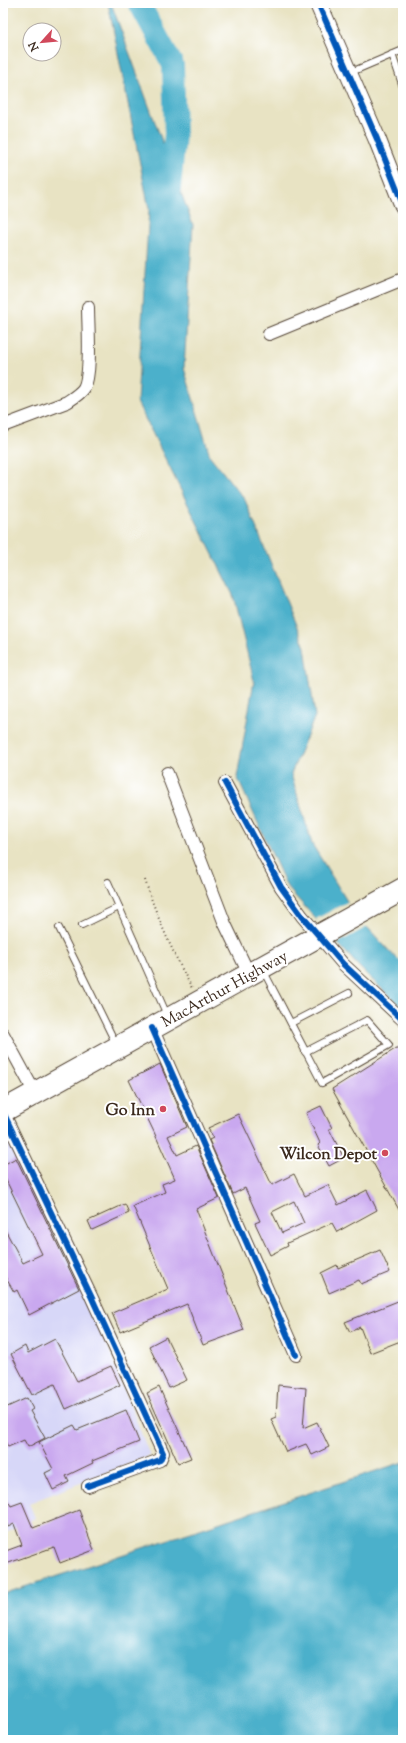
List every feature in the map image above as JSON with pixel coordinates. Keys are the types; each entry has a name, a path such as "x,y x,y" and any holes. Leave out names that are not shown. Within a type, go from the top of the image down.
{"highway":[{"name":"MacArthur Highway","path":"3,1111 400,891"}],"street":[{"path":"318,3 377,139 403,205"},
{"path":"268,334 403,279"},
{"path":"3,426 67,402 74,398 84,388 87,380 88,366 88,307"},
{"path":"167,773 225,924 255,970"},
{"path":"225,783 281,887 343,964 403,1020"},
{"path":"160,1023 296,1355"},
{"path":"3,1034 35,1093"},
{"path":"3,1111 91,1296 163,1453 160,1460 88,1486"}],"lane":[{"path":"348,73 403,50"},
{"path":"392,54 403,87"},
{"path":"108,882 119,907 160,1023"},
{"path":"82,925 119,907"},
{"path":"59,928 117,1047"},
{"path":"255,970 291,1024 322,1083 389,1045 367,1020 306,1052"},
{"path":"291,1024 349,993"}],"path":[{"path":"145,880 153,905 171,948 199,1002"}],"shaded area":[{"path":"11,1142 91,1303 150,1456 29,1503 35,1518 4,1534 3,1145"}],"water":[{"path":"108,3 111,3 193,225 184,368 210,456 245,500 305,647 315,716 291,774 312,844 355,914 393,955 403,963 403,1009 360,968 287,887 237,777 254,681 233,595 137,402 149,209"},
{"path":"403,1462 403,1740 3,1740 3,1594"}],"pier":[{"path":"349,901 356,913 369,926 336,944 322,929 316,919"}],"building":[{"name":"Wilcon Depot","path":"403,1044 403,1217 332,1089"},
{"path":"160,1064 187,1127 168,1136 177,1155 196,1146 219,1198 196,1209 244,1330 203,1345 187,1304 120,1332 112,1313 168,1289 133,1206 165,1192 162,1184 175,1179 129,1080"},
{"path":"321,1106 332,1128 329,1129 344,1158 329,1166 318,1145 320,1143 306,1113"},
{"path":"238,1114 272,1185 294,1174 305,1196 328,1185 338,1205 367,1190 377,1210 337,1232 332,1223 287,1243 288,1246 270,1255 255,1223 260,1221 245,1188 233,1194 209,1140 213,1138 208,1128","holes":["294,1201 304,1223 282,1233 272,1212"]},
{"path":"16,1158 79,1289 29,1315 17,1290 14,1292 3,1273 3,1226 23,1263 42,1254 3,1174 3,1165"},
{"path":"125,1204 129,1213 92,1230 88,1221"},
{"path":"380,1250 390,1272 361,1284 359,1280 329,1293 321,1273 337,1265 338,1268"},
{"path":"403,1299 403,1340 370,1353 360,1327 350,1332 345,1322"},
{"path":"166,1337 187,1380 169,1388 149,1346"},
{"path":"55,1339 77,1381 111,1366 120,1385 66,1409 55,1384 32,1395 11,1354 25,1346 28,1353"},
{"path":"278,1385 306,1388 303,1428 317,1422 329,1447 312,1455 306,1444 286,1452 271,1419 276,1417"},
{"path":"159,1387 191,1458 178,1463 147,1393"},
{"path":"27,1398 33,1409 30,1411 45,1438 28,1447 24,1440 8,1447 3,1437 3,1409"},
{"path":"126,1410 139,1442 92,1461 93,1463 66,1476 69,1482 53,1490 45,1473 53,1469 39,1442 74,1425 77,1430"},
{"path":"3,1493 11,1506 22,1502 33,1528 79,1510 94,1550 60,1563 54,1547 3,1565 3,1552 22,1545 14,1524 8,1527 3,1514"}],"waterway":[{"path":"139,3 173,65 175,134 169,199"}],"cycle path":[{"path":"318,3 377,139 403,205"},
{"path":"225,783 281,887 302,916 343,964 403,1020"},
{"path":"152,1028 296,1355"},
{"path":"3,1112 91,1296 163,1453 160,1460 88,1486"}],"place":[{"name":"Go Inn","path":"163,1109"},
{"name":"Wilcon Depot","path":"385,1153"}]}
